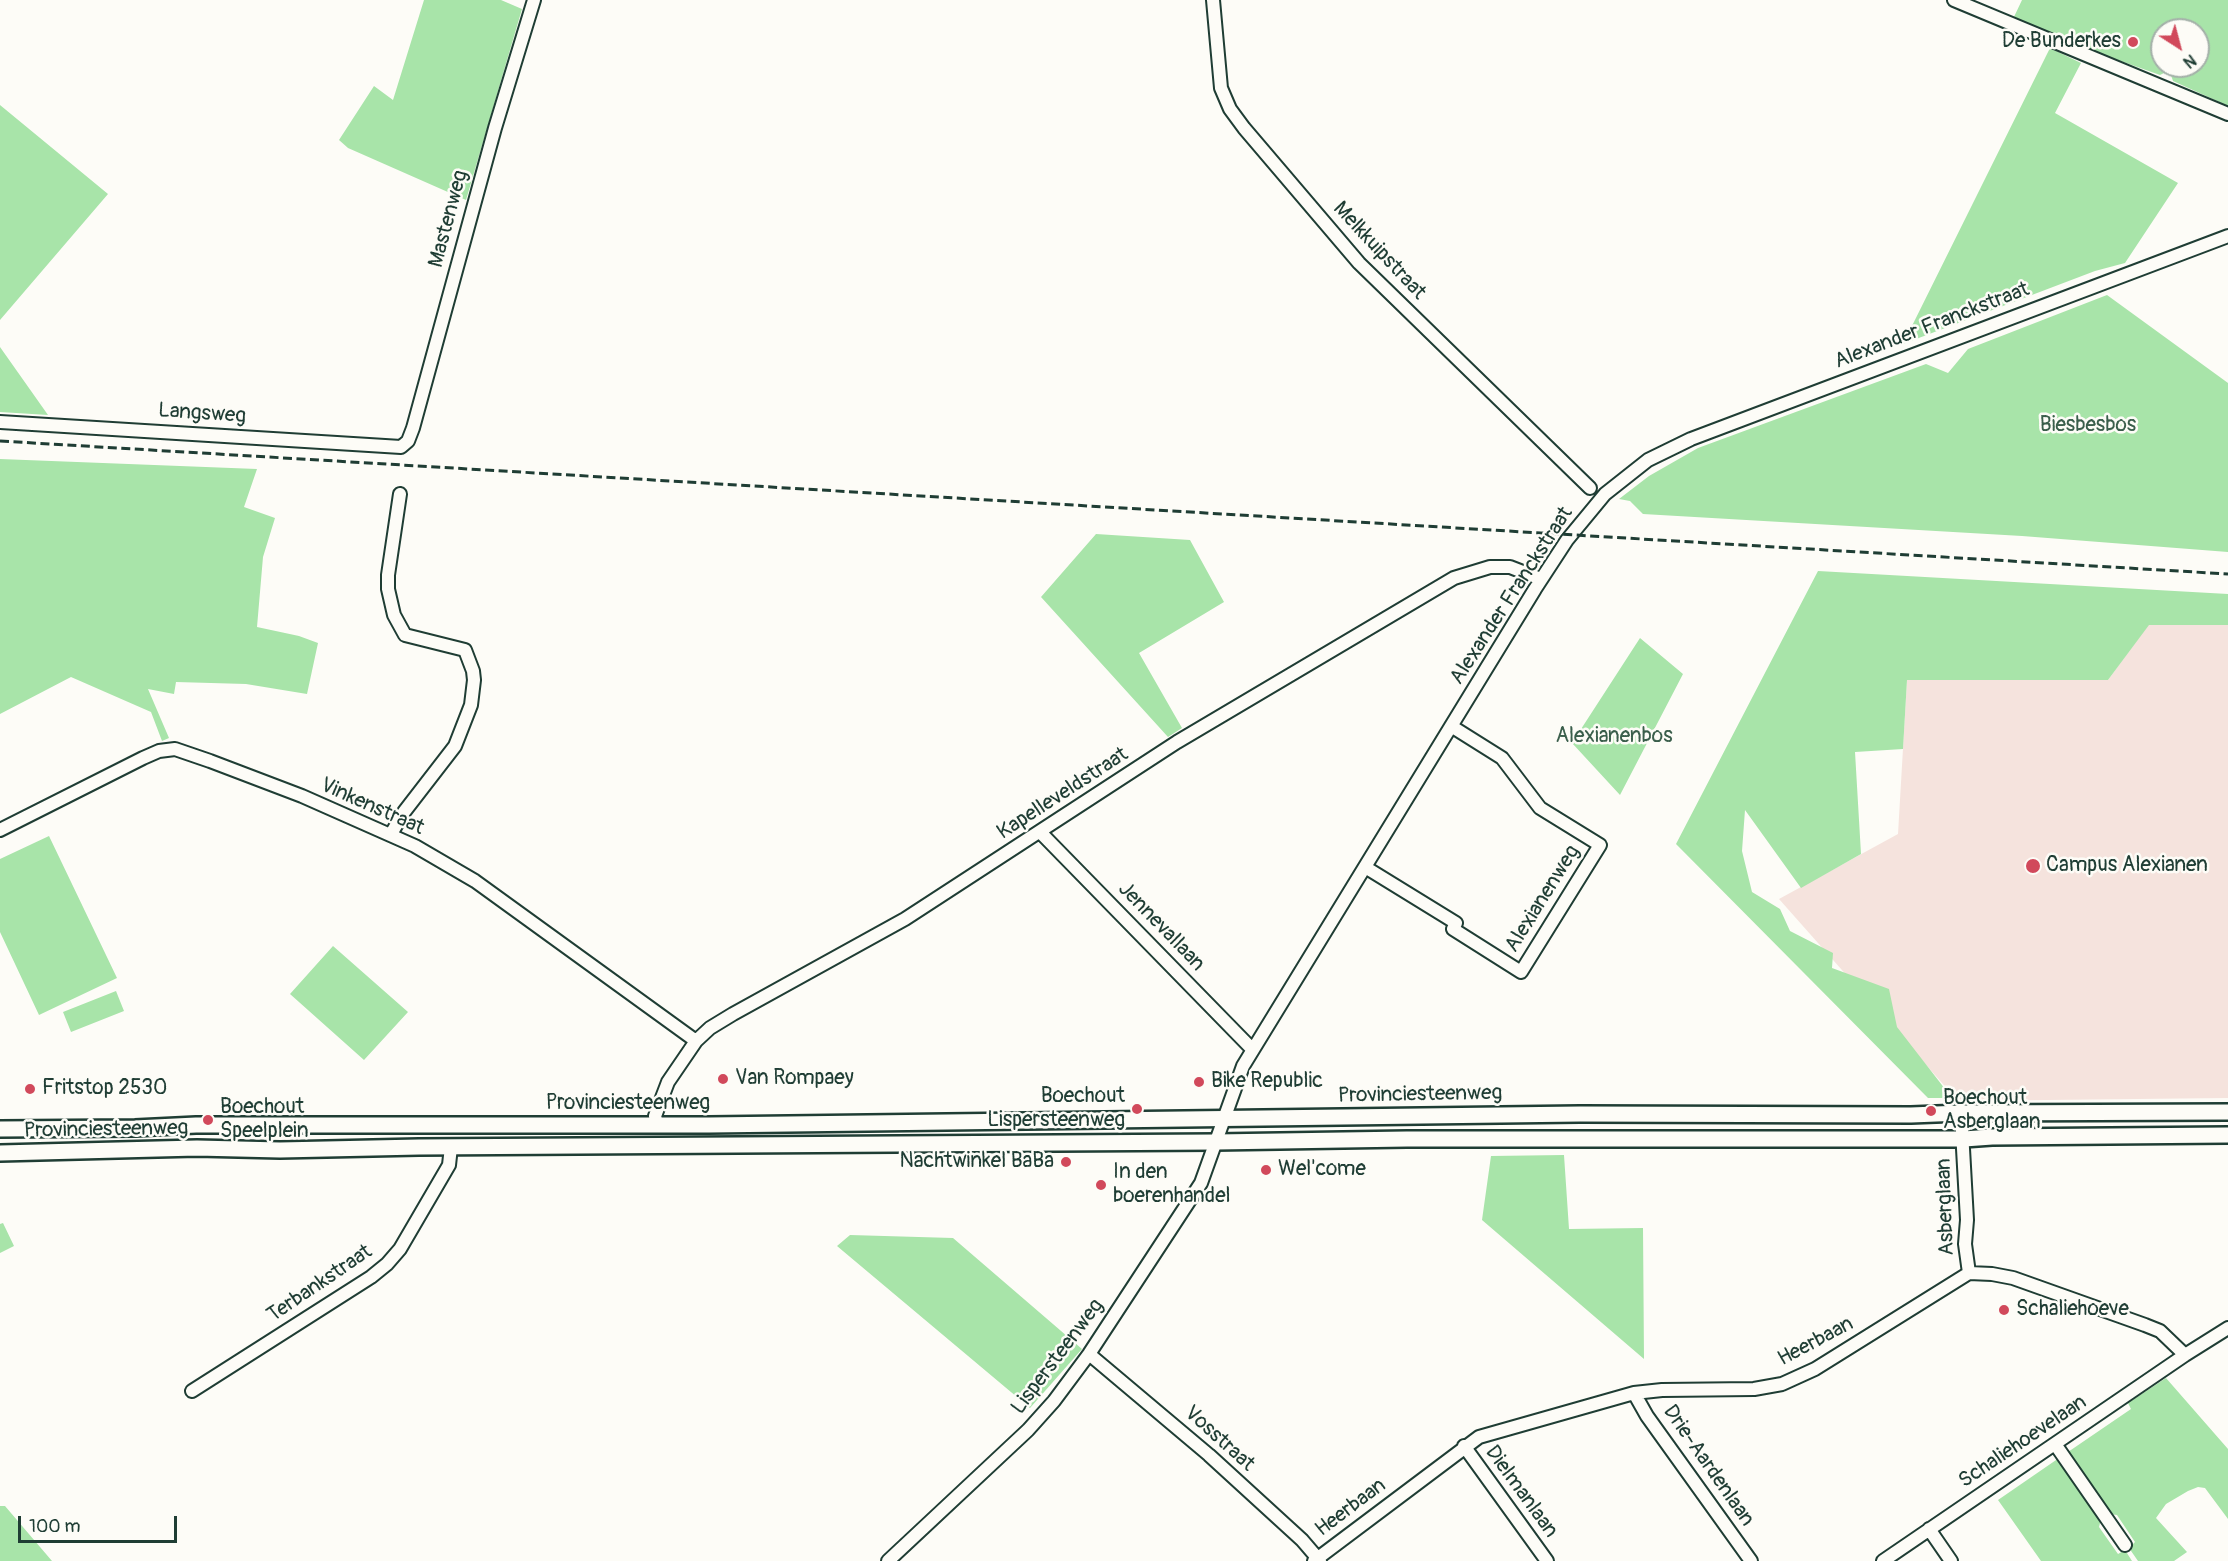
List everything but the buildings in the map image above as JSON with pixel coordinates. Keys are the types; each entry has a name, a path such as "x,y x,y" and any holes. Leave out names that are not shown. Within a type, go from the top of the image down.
{"main road":[{"name":"Provinciesteenweg","path":"0,1129 196,1125 657,1124 1580,1114 1911,1115 2228,1112"},
{"path":"615,1146 624,1141 637,1140 641,1135 639,1128 630,1124"},
{"path":"227,1151 214,1144 214,1137 217,1131 238,1125"},
{"name":"Provinciesteenweg","path":"0,1153 197,1148 227,1151 451,1146 1407,1139 1964,1139 2228,1135"}],"street":[{"name":"Mastenweg","path":"401,447 408,441 413,427 495,128 534,0"},
{"name":"Melkkuipstraat","path":"1213,0 1221,88 1230,109 1244,128 1359,263 1590,488"},
{"path":"1954,0 2228,114"},
{"name":"Alexander Franckstraat","path":"1224,1119 1243,1066 1542,579 1567,540 1605,494 1648,460 1671,448 2228,236"},
{"name":"Langsweg","path":"0,422 401,447"},
{"path":"391,834 404,812 455,746 471,705 474,680 465,650 405,635 394,615 390,602 388,575 400,494"},
{"name":"Kapelleveldstraat","path":"657,1124 655,1116 668,1082 696,1041 710,1028 904,919 1177,742 1454,578 1490,567 1510,567 1542,579"},
{"name":"Alexianenweg","path":"1365,867 1456,923 1453,929 1521,972 1600,845 1540,808 1502,758 1451,726"},
{"name":"Vinkenstraat","path":"0,831 143,758 159,751 175,749 210,760 302,796 391,834 475,881 696,1041"},
{"name":"Jennevallaan","path":"1040,832 1253,1050"},
{"name":"Asberglaan","path":"1961,1113 1967,1220 1965,1244 1969,1273"},
{"name":"Lispersteenweg","path":"888,1561 1028,1430 1089,1354 1201,1183 1224,1119"},
{"name":"Terbankstraat","path":"192,1391 371,1278 387,1264 400,1249 449,1165 451,1146"},
{"path":"1969,1273 2013,1278 2145,1325 2160,1331 2185,1355 2228,1328"},
{"name":"Heerbaan","path":"1317,1560 1464,1446 1479,1437 1634,1393 1662,1390 1754,1389 1782,1384 1815,1370 1969,1273"},
{"name":"Vosstraat","path":"1089,1354 1209,1455 1302,1540 1317,1560"},
{"name":"Schaliehoevelaan","path":"1883,1561 2185,1355"},
{"name":"Drie-Aardenlaan","path":"1634,1393 1647,1416 1751,1561"},
{"path":"2055,1444 2125,1545"},
{"name":"Dielmanlaan","path":"1464,1446 1547,1561"},
{"path":"1929,1529 1951,1561"}],"shaded area":[{"name":"Campus Alexianen","path":"2149,624 2228,625 2228,1098 1958,1101 1779,899 1898,834 1907,680 2108,680"}],"green space":[{"path":"424,0 501,0 522,9 466,200 348,148 339,140 374,86 393,100"},
{"name":"De Bunderkes","path":"2022,0 2228,0 2228,106 2173,81 2172,78 2210,78 2210,18 2150,18 2150,71 2013,19"},
{"path":"2050,48 2081,63 2055,113 2178,183 2125,263 2095,271 1903,344"},
{"path":"0,105 108,194 0,320"},
{"name":"Biesbesbos","path":"2107,295 2228,383 2228,552 2022,536 1643,514 1630,501 1619,499 1649,476 1698,448 1926,364 1948,373 1968,349"},
{"path":"0,347 48,415 0,412"},
{"path":"0,459 257,469 244,507 275,518 263,557 257,627 299,636 318,643 307,694 246,684 176,682 174,694 148,689 169,738 162,741 151,712 71,677 0,714"},
{"path":"1096,534 1190,540 1224,602 1139,653 1182,728 1168,737 1041,597"},
{"path":"1818,571 2228,594 2228,625 2149,625 2108,680 1907,680 1903,749 1855,752 1861,854 1801,888 1745,810 1742,851 1752,892 1780,909 1790,931 1833,953 1832,968 1889,989 1897,1027 1952,1098 1928,1098 1676,844"},
{"name":"Alexianenbos","path":"1640,638 1683,674 1620,795 1572,743"},
{"path":"49,836 117,978 39,1015 0,932 0,859"},
{"path":"333,946 408,1012 364,1060 290,994"},
{"path":"116,991 124,1011 71,1032 63,1012"},
{"path":"1564,1155 1569,1229 1643,1228 1644,1359 1482,1220 1491,1156"},
{"path":"3,1223 14,1246 0,1253 0,1224"},
{"path":"850,1235 953,1238 1082,1349 1030,1408 837,1246"},
{"path":"2166,1378 2228,1449 2228,1519 2205,1488 2198,1487 2188,1491 2166,1504 2156,1518 2187,1552 2174,1561 2138,1561 2129,1548 2135,1542 2117,1515 2109,1514 2068,1452 2131,1409 2128,1403"},
{"path":"2059,1458 2101,1519 2099,1527 2118,1554 2125,1550 2132,1561 2041,1561 1998,1500"},
{"path":"0,1506 5,1506 52,1561 0,1561"}],"railway":[{"path":"0,441 2228,574"}],"place":[{"name":"De Bunderkes","path":"2133,42"},
{"name":"Campus Alexianen","path":"2033,866"},
{"name":"Van Rompaey","path":"723,1079"},
{"name":"Bike Republic","path":"1199,1082"},
{"name":"Fritstop 2530","path":"30,1089"},
{"name":"Boechout Lispersteenweg","path":"1137,1109"},
{"name":"Boechout Asberglaan","path":"1931,1111"},
{"name":"Boechout Speelplein","path":"208,1120"},
{"name":"Nachtwinkel BaBa","path":"1066,1162"},
{"name":"Wel'come","path":"1266,1170"},
{"name":"In den boerenhandel","path":"1101,1185"},
{"name":"Schaliehoeve","path":"2004,1310"}]}
